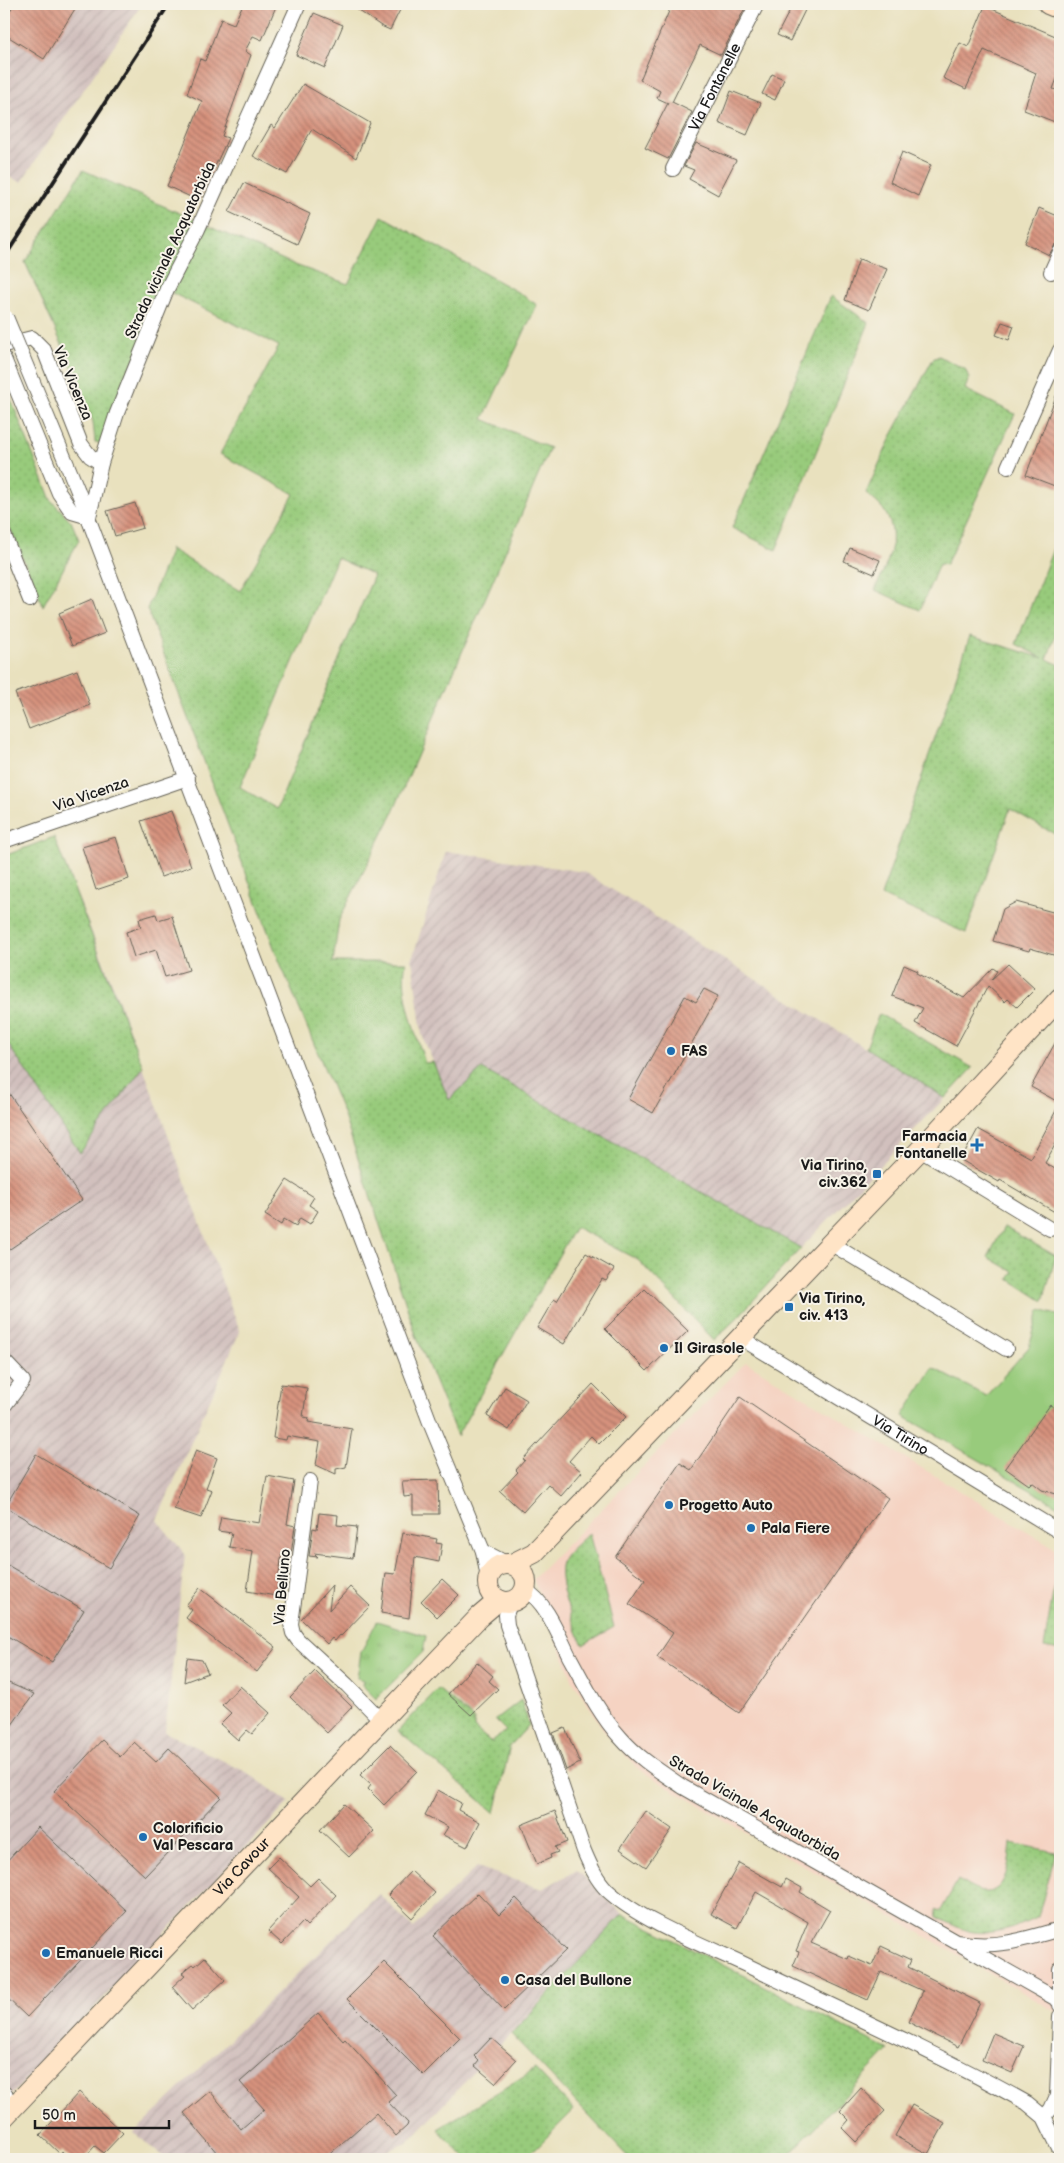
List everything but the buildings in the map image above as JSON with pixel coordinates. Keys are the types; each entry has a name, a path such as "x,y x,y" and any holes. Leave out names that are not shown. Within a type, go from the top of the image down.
{"street":[{"name":"Strada vicinale Acquatorbida","path":"89,517 101,463 117,413 167,289 198,229 299,4"},
{"name":"Via Fontanelle","path":"673,169 757,4"},
{"path":"1048,4 1060,9"},
{"path":"1051,272 1060,252"},
{"path":"4,311 89,517 427,1416 483,1551 507,1582 507,1625 584,1851 592,1868 608,1890 629,1906 666,1927 1002,2089 1026,2103 1044,2118 1060,2150"},
{"name":"Via Vicenza","path":"4,345 32,338 44,350 81,444 90,456 101,463"},
{"path":"1008,468 1060,350"},
{"path":"4,359 59,493 72,512 89,517"},
{"path":"4,535 30,600"},
{"name":"Via Vicenza","path":"4,841 188,778"},
{"path":"507,1582 920,1150 1060,998"},
{"path":"920,1150 1050,1229"},
{"path":"830,1243 1006,1349"},
{"name":"Via Tirino","path":"741,1336 752,1346 1060,1532"},
{"path":"4,1361 23,1381 4,1406"},
{"name":"Via Belluno","path":"310,1481 291,1624 293,1633 380,1720"},
{"path":"483,1551 507,1582"},
{"name":"Via Cavour","path":"7,2106 380,1720 478,1617 507,1582"},
{"name":"Strada Vicinale Acquatorbida","path":"507,1582 535,1597 610,1723 620,1737 646,1762 715,1807 956,1942 1060,2003"},
{"name":"Strada Vicinale Acquatorbida","path":"956,1942 971,1945 998,1946 1026,1940 1060,1929"},
{"path":"1060,1969 1060,2003"},
{"path":"1044,2118 1051,2110 1057,2096 1060,2016"}],"shaded area":[{"path":"4,4 142,4 21,182 4,175"},
{"path":"54,837 115,991 240,1331 157,1520 185,1554 165,1732 248,1773 289,1802 4,2103 4,856"},
{"path":"446,851 584,872 945,1098 801,1248 750,1220 449,1100 422,1035 412,959"},
{"path":"746,1362 1060,1551 1060,2014 637,1768 605,1732 573,1681 533,1579"},
{"path":"477,1867 542,1889 577,1870 623,1914 407,2143 368,2159 166,2159 134,2133 379,1894 413,1928"}],"green space":[{"path":"83,170 197,221 116,400 100,443 95,442 93,422 80,385 25,262"},
{"path":"382,216 521,294 537,305 483,419 550,448 391,817 339,920 333,962 406,962 404,973 405,986 417,1039 425,1063 433,1062 449,1100 482,1069 801,1248 738,1317 714,1340 638,1260 575,1227 457,1436 417,1338 343,1113 276,953 147,609 170,552 169,548 240,591 294,494 220,454 279,346 172,293 206,225 295,265 348,284","holes":["337,558 374,575 277,809 240,787"]},
{"path":"831,296 869,323 776,550 732,528"},
{"path":"939,356 965,369 969,378 965,389 1015,414 946,565 939,564 920,610 875,590 890,552 892,532 885,512 866,493 892,435 933,359"},
{"path":"4,382 51,500 71,521 79,540 43,606 4,514"},
{"path":"1060,531 1060,622 1047,659 1060,665 1060,837 1010,809 966,933 881,896 970,636 1043,658 1016,644"},
{"path":"54,837 143,1067 80,1153 4,1038 4,856"},
{"path":"879,1014 973,1068 945,1098 866,1048"},
{"path":"1004,1227 1056,1256 1043,1301 1009,1279 1014,1272 988,1257"},
{"path":"1040,1310 1060,1316 1060,1507 903,1416 933,1368 986,1396 1029,1347"},
{"path":"589,1533 614,1627 583,1645 566,1602 561,1566 566,1555"},
{"path":"1060,1551 1060,1650 1044,1647"},
{"path":"377,1621 426,1636 423,1652 376,1699 362,1685 363,1680 357,1678 361,1652"},
{"path":"438,1689 474,1719 474,1728 491,1742 506,1731 495,1720 521,1700 529,1725 510,1746 495,1813 398,1731"},
{"path":"1011,1843 1056,1852 1038,1917 1007,1929 982,1933 965,1930 937,1917 936,1910 940,1912 958,1880 973,1889 983,1892 998,1888 1006,1875"},
{"path":"623,1914 889,2050 785,2159 630,2159 511,2034"},
{"path":"535,2069 574,2110 525,2159 466,2159 438,2129"}],"railway":[{"path":"4,258 169,4"}],"place":[{"name":"FAS","path":"671,1051"},
{"name":"Farmacia Fontanelle","path":"977,1145"},
{"name":"Via Tirino, civ.362","path":"877,1174"},
{"name":"Via Tirino, civ. 413","path":"789,1307"},
{"name":"Il Girasole","path":"664,1348"},
{"name":"Progetto Auto","path":"669,1505"},
{"name":"Pala Fiere","path":"751,1528"},
{"name":"Colorificio Val Pescara","path":"143,1837"},
{"name":"Emanuele Ricci","path":"46,1953"},
{"name":"Casa del Bullone","path":"505,1980"}]}
